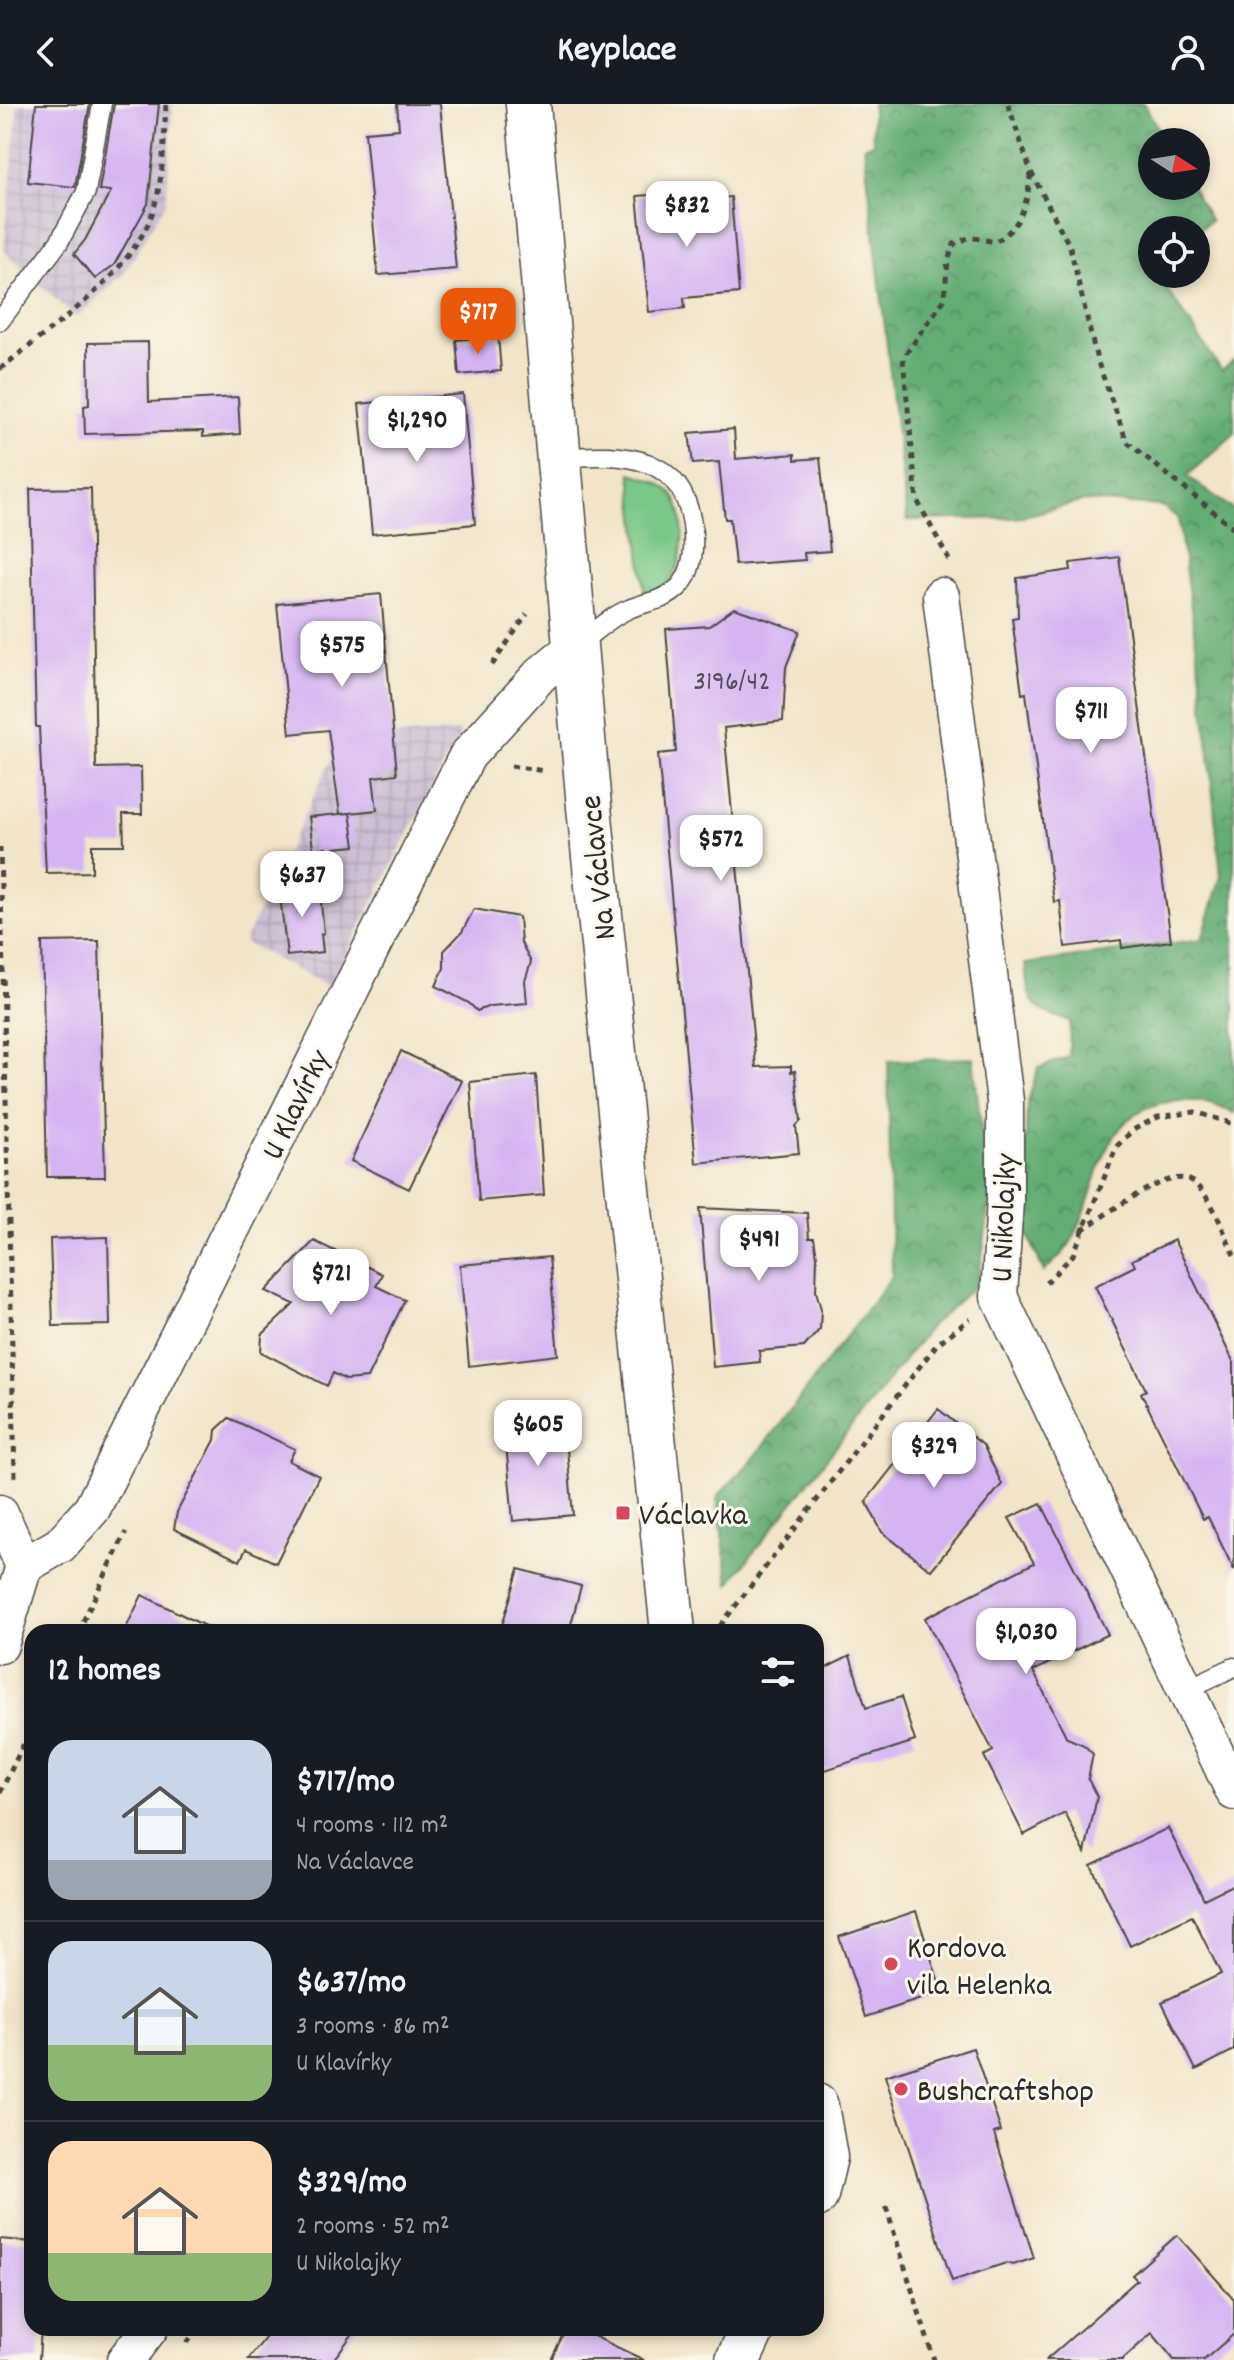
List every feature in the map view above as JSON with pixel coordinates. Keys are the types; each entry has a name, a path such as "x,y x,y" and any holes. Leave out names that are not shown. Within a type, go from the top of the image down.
{"street":[{"name":"Na Václavce","path":"528,104 561,458 574,647 672,1624"},
{"name":"U Nikolajky","path":"941,596 1005,1101 1005,1201 999,1296 1234,1792"},
{"name":"U Klavírky","path":"24,1566 60,1545 92,1509 467,756 541,674 574,647"},
{"path":"0,1645 24,1566 10,1502"},
{"path":"125,2360 144,2336"},
{"path":"738,2360 749,2336"}],"lane":[{"path":"0,321 59,242 86,192 102,104"},
{"path":"561,458 613,453 653,466 670,475 681,488 693,526 691,567 682,584 660,601 628,609 574,647"},
{"path":"1185,1690 1234,1667"}],"path":[{"path":"0,369 118,269 140,238 156,204 163,163 166,104"},
{"path":"1008,104 1031,172 1070,247 1097,360 1127,442 1234,528"},
{"path":"941,596 955,570 917,500 903,358 944,300 948,261 954,244 970,237 995,242 1010,233 1027,208 1031,172"},
{"path":"486,675 536,602"},
{"path":"0,847 13,1472 10,1502"},
{"path":"1046,1283 1073,1255 1117,1146 1133,1130 1158,1117 1195,1112 1234,1124"},
{"path":"1081,1231 1163,1180 1181,1178 1191,1181 1208,1201 1234,1255"},
{"path":"722,1624 937,1344"},
{"path":"0,1793 24,1744"},
{"path":"886,2207 934,2360"}],"shaded area":[{"path":"18,104 173,104 166,203 125,272 76,318 4,251"},
{"path":"461,731 329,987 244,942 340,741"}],"green space":[{"path":"872,104 1144,104 1158,128 1138,128 1138,200 1199,200 1208,216 1138,216 1138,288 1166,288 1222,371 1234,360 1234,434 1187,476 1234,510 1234,1113 1210,1103 1178,1101 1145,1109 1127,1121 1103,1159 1069,1245 1044,1272 1023,1223 1027,1105 1038,1068 1069,1057 1070,1021 1039,1009 1034,1003 1028,989 1025,964 1202,939 1221,876 1202,685 1178,518 1162,506 1084,501 1016,518 907,520 864,146 873,144"},
{"path":"631,473 667,488 679,506 681,516 681,550 676,571 665,585 645,596"},
{"path":"973,1058 990,1202 978,1283 930,1327 729,1584 717,1497 753,1459 892,1276 888,1061"}],"building":[{"path":"36,104 90,104 75,187 28,182"},
{"path":"114,104 159,104 148,204 114,265 95,279 74,254 111,191 99,190"},
{"path":"397,104 440,104 456,269 378,275 365,132 399,129"},
{"path":"676,193 677,202 731,197 739,293 684,298 685,308 649,312 637,196"},
{"path":"498,336 501,371 459,375 456,340"},
{"path":"148,342 149,402 238,397 240,434 203,437 203,431 85,434 84,406 89,405 88,343"},
{"path":"463,394 475,524 372,534 359,404"},
{"path":"734,429 736,459 795,454 795,460 820,458 830,551 804,553 805,560 735,565 730,519 725,519 719,462 693,464 689,433"},
{"path":"91,488 96,768 141,767 142,814 123,814 124,845 92,845 92,872 46,873 39,727 36,727 30,489"},
{"path":"1119,557 1171,941 1122,948 1121,940 1065,947 1060,901 1054,902 1026,693 1022,694 1012,618 1018,617 1017,578 1071,570 1070,563"},
{"path":"381,594 397,774 373,777 377,810 340,814 328,730 290,734 277,604"},
{"path":"734,608 800,631 786,667 783,721 724,728 756,1067 791,1066 791,1072 795,1071 801,1121 796,1126 799,1153 696,1163 658,754 676,752 666,629 709,626"},
{"path":"350,813 355,846 334,848 338,881 301,885 297,853 328,848 313,849 309,817"},
{"path":"319,883 323,952 287,956 279,887"},
{"path":"474,909 519,917 521,943 531,962 525,981 527,1003 490,1006 477,1011 469,1003 436,986 444,968 444,951 462,932"},
{"path":"99,941 105,1177 47,1177 42,942"},
{"path":"401,1051 462,1081 409,1189 351,1161"},
{"path":"536,1075 544,1195 479,1201 470,1082"},
{"path":"700,1208 807,1213 809,1238 814,1238 817,1256 816,1291 821,1309 820,1329 804,1347 759,1351 760,1362 713,1367"},
{"path":"108,1237 110,1325 53,1326 50,1239"},
{"path":"1174,1240 1234,1363 1234,1570 1208,1517 1203,1519 1141,1393 1146,1390 1095,1286 1135,1266 1132,1260"},
{"path":"314,1241 382,1274 376,1286 405,1300 367,1378 346,1380 333,1373 327,1386 261,1352 262,1335 294,1304 266,1291"},
{"path":"549,1257 558,1355 469,1366 460,1265"},
{"path":"938,1409 983,1445 1002,1484 931,1570 882,1532 866,1501"},
{"path":"564,1416 573,1515 513,1521 504,1422"},
{"path":"229,1418 295,1449 289,1461 319,1476 276,1563 246,1549 240,1561 174,1529 177,1512 215,1440 216,1430"},
{"path":"1041,1503 1108,1634 1033,1671 1067,1738 1084,1745 1093,1754 1088,1779 1097,1797 1085,1853 1065,1813 1024,1835 984,1756 993,1751 925,1618 1034,1563 1009,1518"},
{"path":"519,1569 581,1586 571,1624 502,1624"},
{"path":"142,1595 201,1624 128,1624"},
{"path":"850,1656 866,1708 901,1697 915,1741 824,1770 824,1669"},
{"path":"1168,1828 1204,1899 1234,1884 1234,2050 1196,2070 1162,2002 1221,1974 1192,1916 1130,1946 1091,1865"},
{"name":"Kordova vila Helenka","path":"916,1911 942,1992 866,2017 839,1937"},
{"path":"973,2048 1001,2131 994,2133 1034,2258 1013,2265 1006,2263 952,2281 885,2076"},
{"path":"1177,2235 1234,2299 1234,2334 1204,2360 1174,2360 1152,2333 1122,2360 1046,2360 1137,2280 1132,2275"},
{"path":"0,2239 24,2241 24,2336 40,2336 39,2360 0,2360"},
{"path":"267,2336 351,2336 333,2360 248,2360"},
{"path":"562,2336 594,2336 644,2360 551,2360"}],"place":[{"name":"Václavka","path":"623,1513"},
{"name":"Kordova vila Helenka","path":"891,1964"},
{"name":"Bushcraftshop","path":"901,2089"}]}
